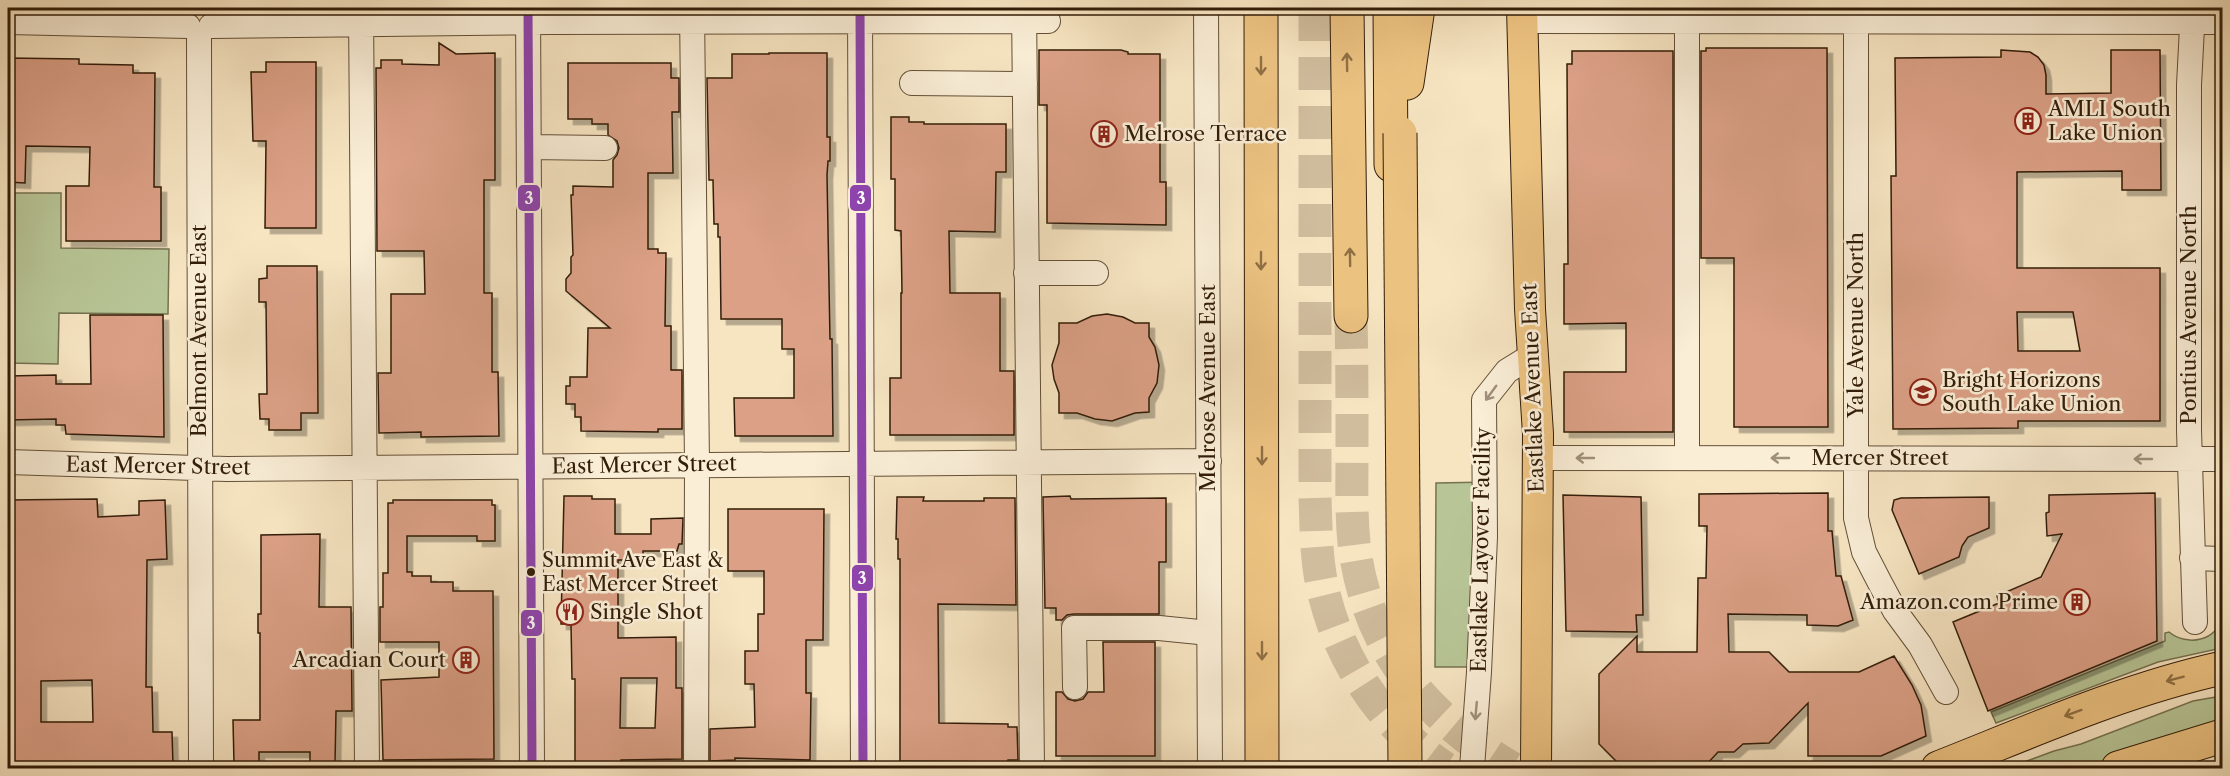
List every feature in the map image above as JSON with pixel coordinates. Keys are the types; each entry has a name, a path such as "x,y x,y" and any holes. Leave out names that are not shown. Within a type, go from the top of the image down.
{"highway":[{"path":"1261,8 1262,768"},
{"path":"1390,8 1393,768"},
{"path":"1399,8 1405,768"},
{"path":"1400,133 1418,8"},
{"path":"1347,12 1351,316"},
{"path":"1938,768 2103,702 2159,684 2223,668"},
{"path":"2118,768 2223,736"}],"main road":[{"name":"Eastlake Avenue East","path":"1522,14 1529,297 1538,458 1536,768"}],"street":[{"name":"Melrose Avenue East","path":"1206,8 1210,768"},
{"path":"692,14 697,465 696,768"},
{"path":"8,22 199,22 361,16 692,14 1023,14 1048,21"},
{"path":"860,14 863,768"},
{"path":"1023,14 1032,768"},
{"path":"1522,14 2193,15 2223,22"},
{"path":"1687,14 1687,458"},
{"name":"Yale Avenue North","path":"1856,14 1856,518 1864,552 1895,611 1920,645 1946,692"},
{"path":"528,15 532,768"},
{"name":"Pontius Avenue North","path":"2193,15 2189,85 2189,459 2195,622"},
{"path":"361,16 367,768"},
{"name":"Belmont Avenue East","path":"199,22 201,768"},
{"path":"912,82 1025,84"},
{"path":"529,147 605,148"},
{"path":"1026,273 1096,273"},
{"name":"Eastlake Layover Facility","path":"1472,768 1485,537 1484,400 1507,371 1533,355"},
{"name":"Mercer Street","path":"1538,458 2223,459"},
{"name":"East Mercer Street","path":"8,462 199,469 1209,461"},
{"path":"2192,558 2223,559"},
{"path":"1075,687 1074,628 1159,628 1209,633"}],"green space":[{"path":"8,193 61,193 61,248 169,249 168,314 59,313 58,364 8,363"},
{"path":"1490,482 1471,667 1435,667 1436,483"},
{"path":"2222,616 2222,648 2158,662 1996,723 1991,712 2165,641 2165,633 2169,632 2184,639 2201,639 2215,631"},
{"path":"2222,696 2222,733 2127,768 2008,768 2081,744 2193,701"}],"building":[{"path":"439,43 456,54 495,53 495,180 484,180 484,293 492,293 492,372 498,372 499,436 421,437 421,432 379,433 378,373 391,373 391,294 425,294 424,251 377,251 376,68 381,68 381,60 402,60 402,64 439,65"},
{"path":"1706,48 1827,48 1828,427 1734,427 1734,258 1701,258 1701,51 1706,51"},
{"name":"Melrose Terrace","path":"1039,50 1121,50 1128,54 1160,54 1160,182 1166,182 1166,225 1047,223 1047,105 1039,105"},
{"path":"2001,50 2030,52 2038,57 2044,65 2046,94 2111,93 2111,50 2160,50 2161,190 2122,190 2122,171 2017,172 2017,268 2160,268 2160,421 2018,421 2018,428 1893,429 1891,176 1896,176 1895,58 2001,57","holes":["2017,312 2073,312 2080,351 2018,351"]},
{"path":"1572,51 1673,51 1673,432 1564,432 1564,372 1626,372 1626,323 1564,324 1564,264 1568,264 1567,64 1572,64"},
{"path":"827,53 827,137 830,137 830,161 828,161 827,175 833,436 735,436 734,398 794,398 794,349 782,349 782,319 721,319 720,237 718,237 718,224 714,224 713,180 709,180 707,78 732,78 732,54"},
{"path":"8,58 79,59 79,64 133,65 133,73 155,73 154,187 161,187 161,241 66,241 66,186 89,186 90,147 26,146 25,183 8,182"},
{"path":"266,62 316,62 316,228 265,228 266,141 253,141 251,72 266,72"},
{"path":"568,63 671,63 671,78 679,78 679,112 672,112 673,173 648,173 648,249 658,249 658,253 666,253 665,326 671,326 671,370 682,370 682,429 658,429 658,432 581,431 581,417 575,417 575,404 566,404 566,386 570,386 570,377 587,377 588,328 610,328 566,291 566,279 571,273 573,255 571,195 573,195 573,186 613,187 613,160 619,148 617,141 608,135 608,124 592,124 592,119 568,119"},
{"path":"891,117 909,117 909,122 924,122 924,124 1006,124 1006,172 996,172 995,232 949,231 950,293 1000,293 1000,371 1014,371 1014,435 890,435 890,378 901,378 902,293 901,231 895,230 895,179 891,179"},
{"path":"267,266 317,266 318,413 301,413 301,430 269,430 269,419 260,419 259,394 267,394 266,302 259,302 259,279 267,278"},
{"path":"1107,314 1123,317 1135,323 1149,323 1149,337 1155,347 1159,365 1157,383 1149,398 1149,412 1135,413 1112,421 1095,419 1077,413 1059,413 1059,393 1052,365 1059,343 1059,323 1077,323 1092,316"},
{"path":"90,315 163,315 164,437 66,434 65,425 56,425 56,419 8,420 8,376 56,375 56,384 91,384"},
{"path":"1828,493 1828,531 1832,531 1836,576 1841,576 1853,620 1838,626 1807,625 1807,615 1728,614 1729,652 1769,652 1789,672 1859,672 1894,656 1921,705 1926,736 1881,756 1808,756 1808,703 1769,743 1743,744 1734,752 1718,752 1707,764 1620,765 1599,744 1599,674 1637,636 1637,652 1697,652 1698,578 1706,578 1707,526 1699,526 1699,494"},
{"name":"Amazon.com Prime","path":"2155,493 2157,641 1988,711 1953,622 1999,603 1997,596 2041,577 2062,534 2047,536 2046,513 2049,512 2049,495"},
{"path":"1563,495 1641,497 1643,615 1636,615 1637,632 1566,631"},
{"path":"564,496 615,499 615,534 651,534 651,519 683,518 682,544 679,544 677,551 643,551 643,560 618,560 618,638 676,637 676,688 682,688 682,759 621,760 621,764 575,764 575,679 572,679 571,624 561,624","holes":["621,678 657,678 655,728 620,728"]},
{"path":"1070,496 1071,499 1166,498 1166,562 1159,562 1159,614 1074,614 1067,615 1062,620 1056,620 1056,608 1045,608 1043,497"},
{"path":"897,497 924,497 923,501 984,501 984,498 1015,498 1016,605 938,604 939,723 1008,724 1008,727 1017,727 1018,760 1008,760 1008,762 900,761 900,559 898,559 898,539 896,539"},
{"name":"Amazon.com Prime","path":"1989,497 1989,528 1968,537 1959,557 1919,574 1892,510 1894,500"},
{"path":"97,499 98,517 139,515 139,501 165,500 167,559 147,560 146,687 152,687 153,732 172,732 173,765 8,765 8,500","holes":["92,680 93,722 41,722 41,681"]},
{"name":"Arcadian Court","path":"393,500 492,500 492,505 495,505 495,541 477,541 477,536 407,536 407,572 412,572 412,576 431,576 431,582 453,582 453,591 493,591 494,759 383,760 381,680 439,677 439,642 380,642 383,573 388,573 388,503 393,503"},
{"path":"728,509 824,509 823,640 806,640 806,693 811,693 810,760 735,758 735,760 710,761 710,729 755,727 754,684 745,684 745,651 758,651 758,614 764,614 764,571 728,571"},
{"path":"320,534 319,607 351,607 352,711 336,711 335,764 310,763 310,752 259,752 259,764 234,764 233,720 260,720 258,614 261,614 261,535"},
{"path":"1103,642 1155,642 1155,756 1056,756 1056,692 1062,692 1068,699 1075,701 1083,699 1088,692 1104,692"}],"tunnel":[{"path":"1315,8 1315,497 1321,580 1337,635 1365,686 1401,731 1445,768"},
{"path":"1351,316 1353,532 1361,580 1372,615 1386,646 1405,675 1427,702 1452,726 1512,768"}],"transit line":[{"name":"3","path":"528,8 532,768"},
{"name":"3","path":"860,8 863,768"}],"place":[{"name":"AMLI South Lake Union","path":"2028,121"},
{"name":"Melrose Terrace","path":"1104,134"},
{"name":"Bright Horizons South Lake Union","path":"1923,392"},
{"name":"Summit Ave East & East Mercer Street","path":"531,572"},
{"name":"Amazon.com Prime","path":"2077,602"},
{"name":"Single Shot","path":"570,612"},
{"name":"Arcadian Court","path":"466,660"}]}
